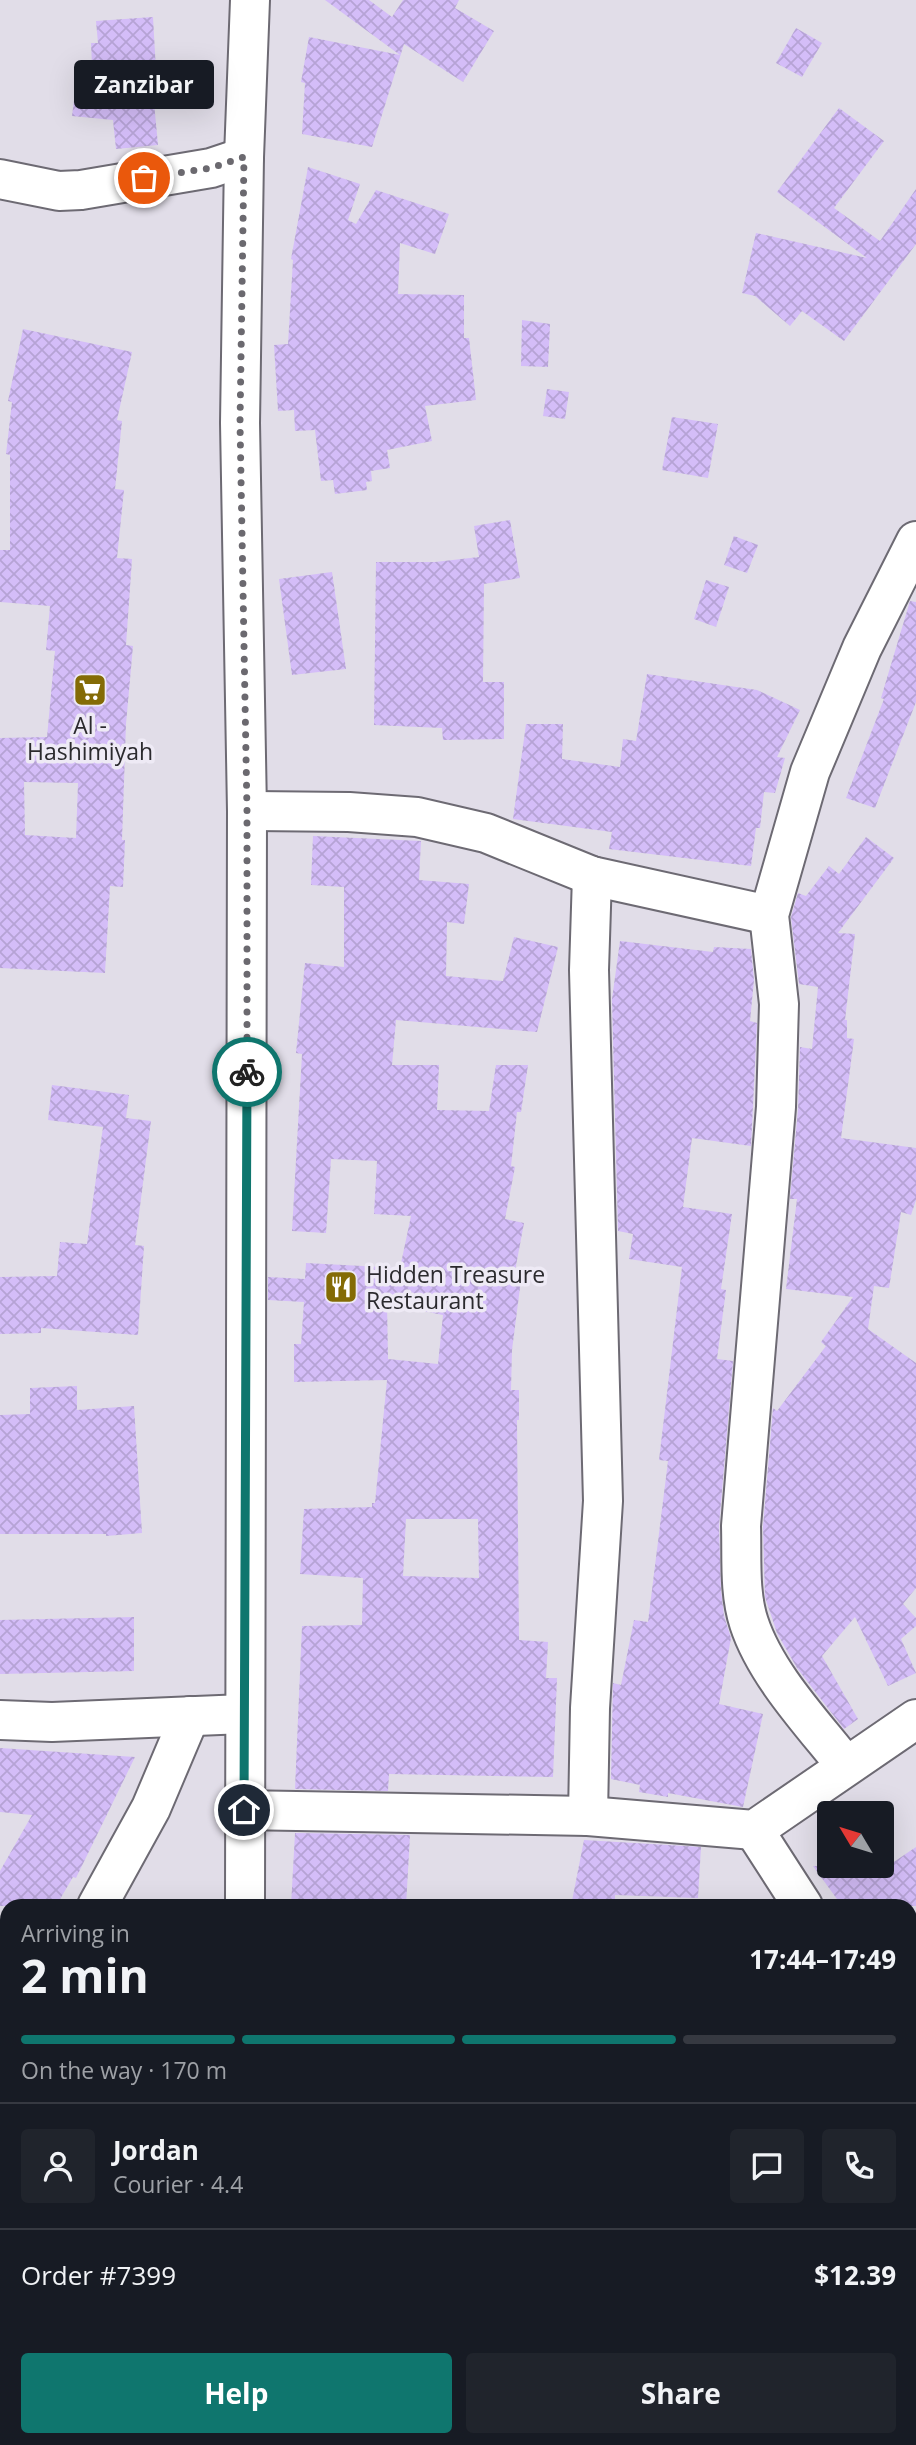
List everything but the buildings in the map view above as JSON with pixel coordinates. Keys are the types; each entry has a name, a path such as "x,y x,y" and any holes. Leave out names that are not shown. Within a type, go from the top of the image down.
{"main road":[{"path":"245,1899 247,811 240,423 244,157 250,0"},
{"path":"0,179 59,191 81,190 211,168 244,157"},
{"path":"846,1766 771,1668 749,1622 743,1594 741,1526 776,1107 779,1004 769,915 810,772 862,648 916,541"},
{"path":"247,811 349,812 418,817 486,834 592,876 769,915"},
{"path":"588,1816 590,1708 603,1501 589,970 592,876"},
{"path":"0,1720 52,1722 244,1714"},
{"path":"101,1899 150,1808 190,1716"},
{"path":"244,1810 588,1816 754,1830 916,1719"},
{"path":"754,1830 798,1899"}],"way so far":[{"path":"144,178 211,168 244,157 240,423 247,811 247,1072"}],"place":[{"name":"Zanzibar","path":"144,178"},
{"name":"Al - Hashimiyah","path":"90,690"},
{"name":"Hidden Treasure Restaurant","path":"341,1287"}],"route":[{"path":"244,1810 247,1072"}]}
